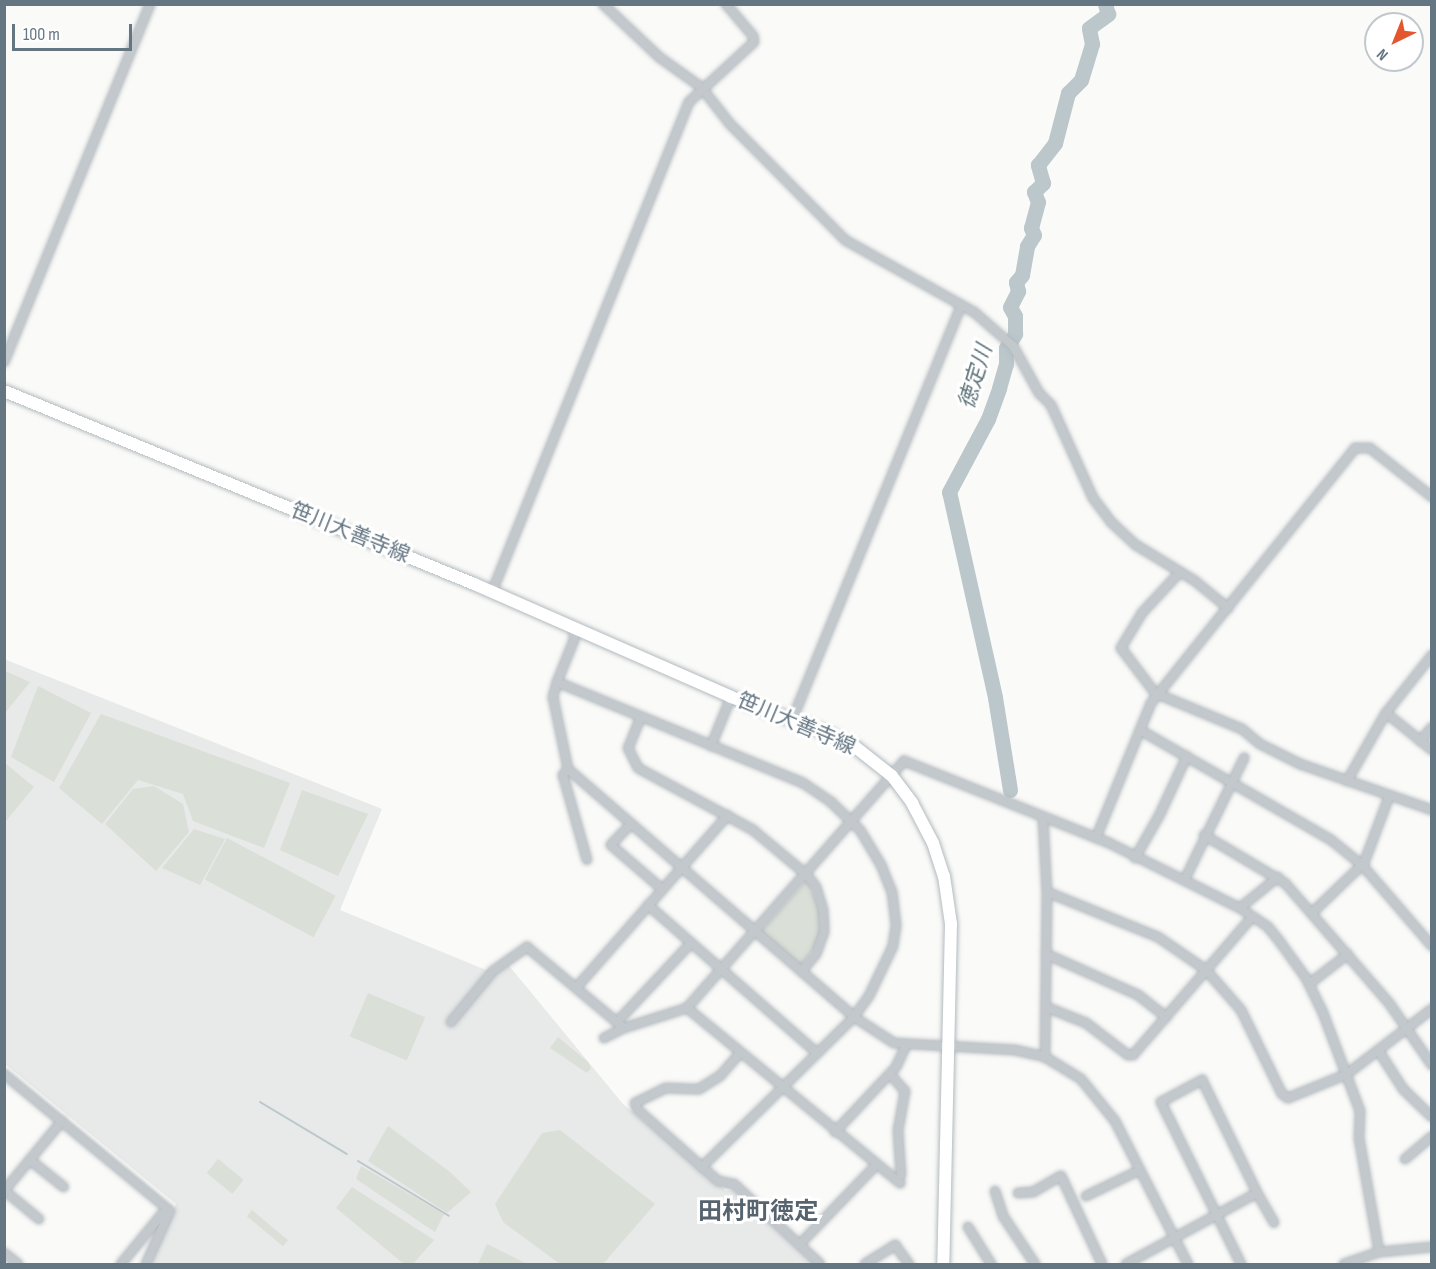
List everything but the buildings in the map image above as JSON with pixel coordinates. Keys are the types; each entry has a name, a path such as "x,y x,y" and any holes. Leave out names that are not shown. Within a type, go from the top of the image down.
{"street":[{"path":"4,362 150,4"},
{"path":"603,4 658,57 701,87 730,124 845,240 962,305 994,329 1018,352 1039,393 1050,402 1093,498 1111,522 1136,545 1180,572 1228,608"},
{"path":"492,592 689,102 701,87 754,42 753,36 726,4"},
{"path":"792,720 962,305"},
{"name":"笹川大善寺線","path":"4,391 492,592 731,697 854,746 892,776 920,816 944,876 952,944 943,1264"},
{"path":"1095,838 1151,703 1160,695 1358,446 1370,448 1431,497"},
{"path":"1180,572 1142,613 1121,648 1160,695 1226,721 1300,764 1389,797 1431,809"},
{"path":"574,627 574,640 553,697 568,769 801,972 884,1039 906,1046 1015,1050 1045,1057 1081,1079 1101,1099 1188,1264"},
{"path":"1347,781 1386,713 1431,655"},
{"path":"557,682 640,719 803,783 853,822 881,865 892,892 896,926 887,964 854,1017 702,1167"},
{"path":"711,746 731,697"},
{"path":"1386,713 1431,750"},
{"path":"640,719 628,748 638,768 728,815 807,875 820,898 824,932 816,954 801,972"},
{"path":"1420,741 1431,727"},
{"path":"1140,730 1231,780 1332,840 1362,865 1431,946"},
{"path":"1135,858 1160,816 1186,756"},
{"path":"1185,879 1204,835 1244,758"},
{"path":"604,1038 624,1028 687,1008 754,931 807,875 904,761 1043,819 1095,838 1185,879 1240,908 1268,927 1310,984 1360,1111 1359,1138 1379,1252"},
{"path":"568,769 563,775 587,860"},
{"path":"1313,912 1362,865 1389,797"},
{"path":"576,988 728,815"},
{"path":"1043,819 1047,892 1045,1057"},
{"path":"631,824 611,845 662,889"},
{"path":"1204,835 1278,877 1313,912 1408,1027 1431,1065"},
{"path":"1240,908 1278,877"},
{"path":"1047,892 1158,938 1206,970 1241,1010 1282,1094 1288,1098 1347,1074 1431,1009"},
{"path":"648,905 817,1053"},
{"path":"1046,1007 1086,1023 1128,1056 1133,1054 1252,917"},
{"path":"617,1022 691,943"},
{"path":"451,1022 493,971 527,947 624,1028"},
{"path":"1046,954 1138,995 1166,1017"},
{"path":"1310,984 1348,954"},
{"path":"687,1008 875,1166 901,1179 898,1130 904,1091 890,1074"},
{"path":"835,1132 890,1074 906,1046"},
{"path":"1378,1050 1405,1092 1431,1118"},
{"path":"740,1053 720,1076 699,1089 666,1088 635,1103 637,1109 718,1181 734,1184 820,1264"},
{"path":"4,1074 170,1211 146,1264"},
{"path":"1241,1264 1215,1216 1161,1102 1202,1080 1274,1223"},
{"path":"39,1219 5,1191 62,1121"},
{"path":"1405,1159 1431,1136"},
{"path":"30,1160 64,1187"},
{"path":"800,1244 875,1166"},
{"path":"1086,1196 1140,1170"},
{"path":"1018,1193 1033,1192 1061,1176 1102,1264"},
{"path":"994,1191 1003,1216 1035,1264"},
{"path":"1126,1264 1257,1193"},
{"path":"122,1264 167,1208"},
{"path":"968,1227 991,1264"},
{"path":"866,1264 895,1245 909,1264"},
{"path":"1344,1264 1379,1252 1431,1247"},
{"path":"4,1253 18,1264"}],"shaded area":[{"path":"4,659 382,809 340,910 486,970 506,962 623,1104 726,1191 733,1190 814,1264 151,1264 176,1204 5,1064"},
{"path":"5,671 30,682 5,713"},
{"path":"38,686 91,713 54,782 11,757"},
{"path":"101,714 290,783 264,848 193,821 183,794 138,780 102,824 59,788"},
{"path":"5,763 34,787 5,822"},
{"path":"154,786 183,804 189,832 156,871 105,824 133,789"},
{"path":"302,790 368,814 338,876 280,850"},
{"path":"194,829 225,839 200,885 162,868"},
{"path":"227,838 336,896 314,937 205,879"},
{"path":"807,880 821,913 820,940 800,966 761,931"},
{"path":"368,993 425,1017 407,1060 350,1036"},
{"path":"558,1037 588,1062 591,1068 587,1073 550,1048"},
{"path":"388,1126 450,1172 471,1192 447,1213 368,1161"},
{"path":"560,1130 655,1204 603,1264 560,1264 503,1222 495,1204 542,1133"},
{"path":"218,1159 244,1180 232,1194 207,1173"},
{"path":"361,1166 444,1214 435,1232 356,1179"},
{"path":"352,1187 434,1240 413,1264 404,1264 336,1208"},
{"path":"252,1210 288,1240 283,1246 247,1216"},
{"path":"487,1244 527,1264 478,1264"}],"waterway":[{"name":"徳定川","path":"1010,790 995,697 949,492 988,419 999,388 1006,364 1006,348 1015,334 1015,316 1010,307 1018,291 1016,282 1022,275 1027,246 1034,235 1031,228 1038,202 1034,192 1043,183 1038,165 1055,143 1068,93 1081,80 1092,44 1089,28 1108,14 1105,4"},
{"path":"260,1102 347,1154"},
{"path":"358,1161 449,1216"}],"district":[{"name":"田村町徳定","path":"758,1212"}]}
